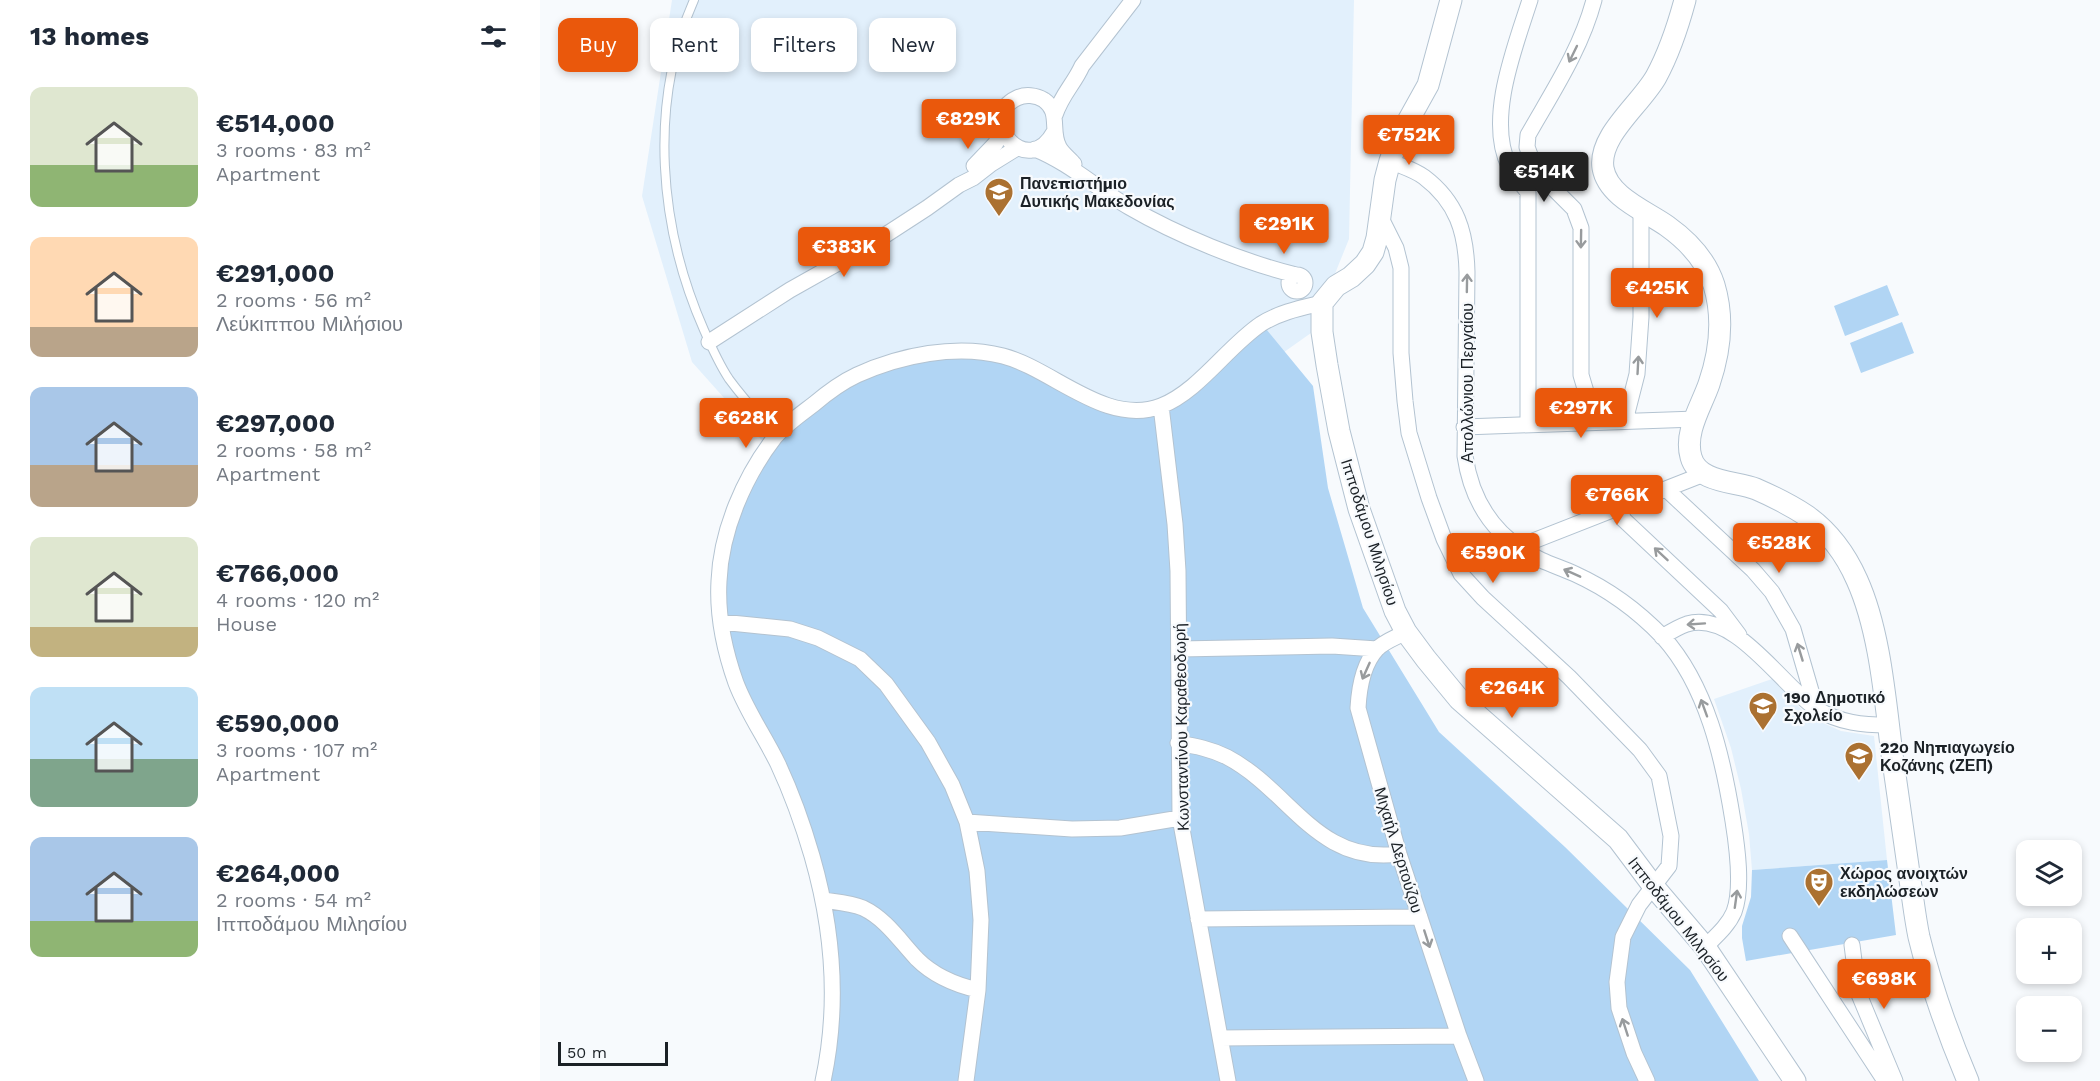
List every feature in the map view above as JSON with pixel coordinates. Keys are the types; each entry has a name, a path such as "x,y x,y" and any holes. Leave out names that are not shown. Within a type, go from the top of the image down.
{"street":[{"path":"1081,174 1059,147 1054,132 1055,115 1060,99 1082,66 1133,0"},
{"path":"823,1081 831,1038 833,999 831,955 822,900 796,807 778,763 742,699 727,652 721,622 719,581 730,525 753,468 777,435 831,391 855,375 894,362 932,353 964,352 1004,356 1098,402 1122,409 1141,410 1161,406 1191,388 1236,345 1262,324 1287,311 1322,303 1336,286 1352,277 1365,264 1373,252 1390,161 1398,139 1428,85 1451,0"},
{"path":"1528,425 1528,192 1509,165 1501,136 1501,115 1504,91 1530,0"},
{"path":"1594,0 1588,22 1572,58 1528,135 1527,147 1536,171 1574,209 1581,228 1581,375 1595,422"},
{"path":"1685,0 1673,37 1655,79 1607,141 1602,157 1604,172 1609,184 1641,209 1668,226 1703,259 1720,305 1721,330 1716,355 1710,380 1689,435 1692,462 1704,474 1755,489 1806,515 1834,543 1857,579 1868,607 1884,687 1918,934 1939,1005 1968,1081"},
{"path":"959,185 996,143 1005,109 1011,102 1018,98 1036,97 1051,90 1072,71 1082,66"},
{"path":"1036,97 1051,107 1055,115"},
{"path":"1001,127 1010,142 1017,148 1026,150 1035,149 1050,139 1054,132"},
{"path":"709,342 790,290 870,245 1017,148"},
{"path":"1035,149 1050,155 1081,174 1132,209 1182,233 1264,267 1296,283 1322,303"},
{"name":"Απολλώνιου Περγαίου","path":"1390,161 1423,176 1435,187 1454,210 1463,231 1467,272 1465,456 1468,479 1476,497 1498,531 1518,547 1540,560 1575,574 1632,608 1662,637 1683,664 1702,703 1721,762 1734,829 1738,884 1734,911 1722,930 1705,946"},
{"path":"1625,422 1638,374 1641,316 1641,209"},
{"path":"1381,218 1396,248 1401,268 1401,353 1410,433 1429,498 1444,539 1461,574 1483,598 1569,677 1640,750 1659,776 1671,836 1670,866 1639,905 1623,937 1617,982 1622,1018 1647,1081"},
{"name":"Ιπποδάμου Μιλησίου","path":"1322,303 1322,332 1348,471 1372,547 1395,610 1406,632 1459,699 1618,839 1705,946 1795,1081"},
{"name":"Κωνσταντίνου Καραθεοδωρή","path":"1161,406 1175,524 1179,649 1180,818 1228,1081"},
{"path":"1464,427 1696,419"},
{"path":"1518,547 1704,474"},
{"path":"1666,489 1753,570 1772,592 1792,629 1816,708"},
{"path":"1623,506 1622,518 1721,610 1744,642"},
{"path":"721,622 790,629 818,638 860,659 886,684 928,742 952,785 967,822 977,871 981,920 978,990 966,1081"},
{"path":"1662,637 1688,624 1704,623 1717,627 1744,642 1786,682 1829,716 1848,723 1888,725"},
{"path":"1179,649 1332,645 1377,649 1406,632"},
{"name":"Μιχαήλ Δερτούζου","path":"1377,649 1363,675 1358,708 1398,854 1476,1081"},
{"path":"1178,743 1210,749 1238,764 1276,792 1321,836 1365,855 1378,857 1398,854"},
{"path":"967,822 1072,829 1120,828 1180,818"},
{"path":"822,900 845,903 864,909 884,922 919,961 934,972 963,987 978,990"},
{"path":"1198,919 1420,917"},
{"path":"1790,936 1885,1081"},
{"path":"1852,945 1858,992 1895,1081"},
{"path":"1220,1038 1459,1036"}],"lane":[{"path":"694,0 682,30 670,85 666,124 665,188 673,235 689,293 709,342 728,378 777,435"}],"shaded area":[{"name":"Πανεπιστήμιο Δυτικής Μακεδονίας","path":"672,0 1354,0 1349,239 1311,333 1137,456 792,474 692,362 642,196 661,72 739,72 739,18 669,18"},
{"path":"1887,285 1899,315 1845,336 1834,306"},
{"path":"1902,322 1914,353 1861,373 1850,343"},
{"path":"1262,324 1313,386 1328,488 1363,608 1439,732 1565,847 1690,970 1759,1081 823,1081 833,999 812,858 745,706 719,581 753,468 831,391 932,353 1004,356 1098,402 1161,406"},
{"path":"1772,679 1801,709 1823,723 1841,731 1874,736 1887,860 1752,870 1749,834 1741,789 1731,748 1714,699"},
{"path":"1887,860 1896,935 1746,961 1742,926 1751,897 1752,870"}],"place":[{"name":"Πανεπιστήμιο Δυτικής Μακεδονίας","path":"999,218"},
{"name":"19ο Δημοτικό Σχολείο","path":"1763,732"},
{"name":"22ο Νηπιαγωγείο Κοζάνης (ΖΕΠ)","path":"1859,782"},
{"name":"Χώρος ανοιχτών εκδηλώσεων","path":"1819,908"}]}
